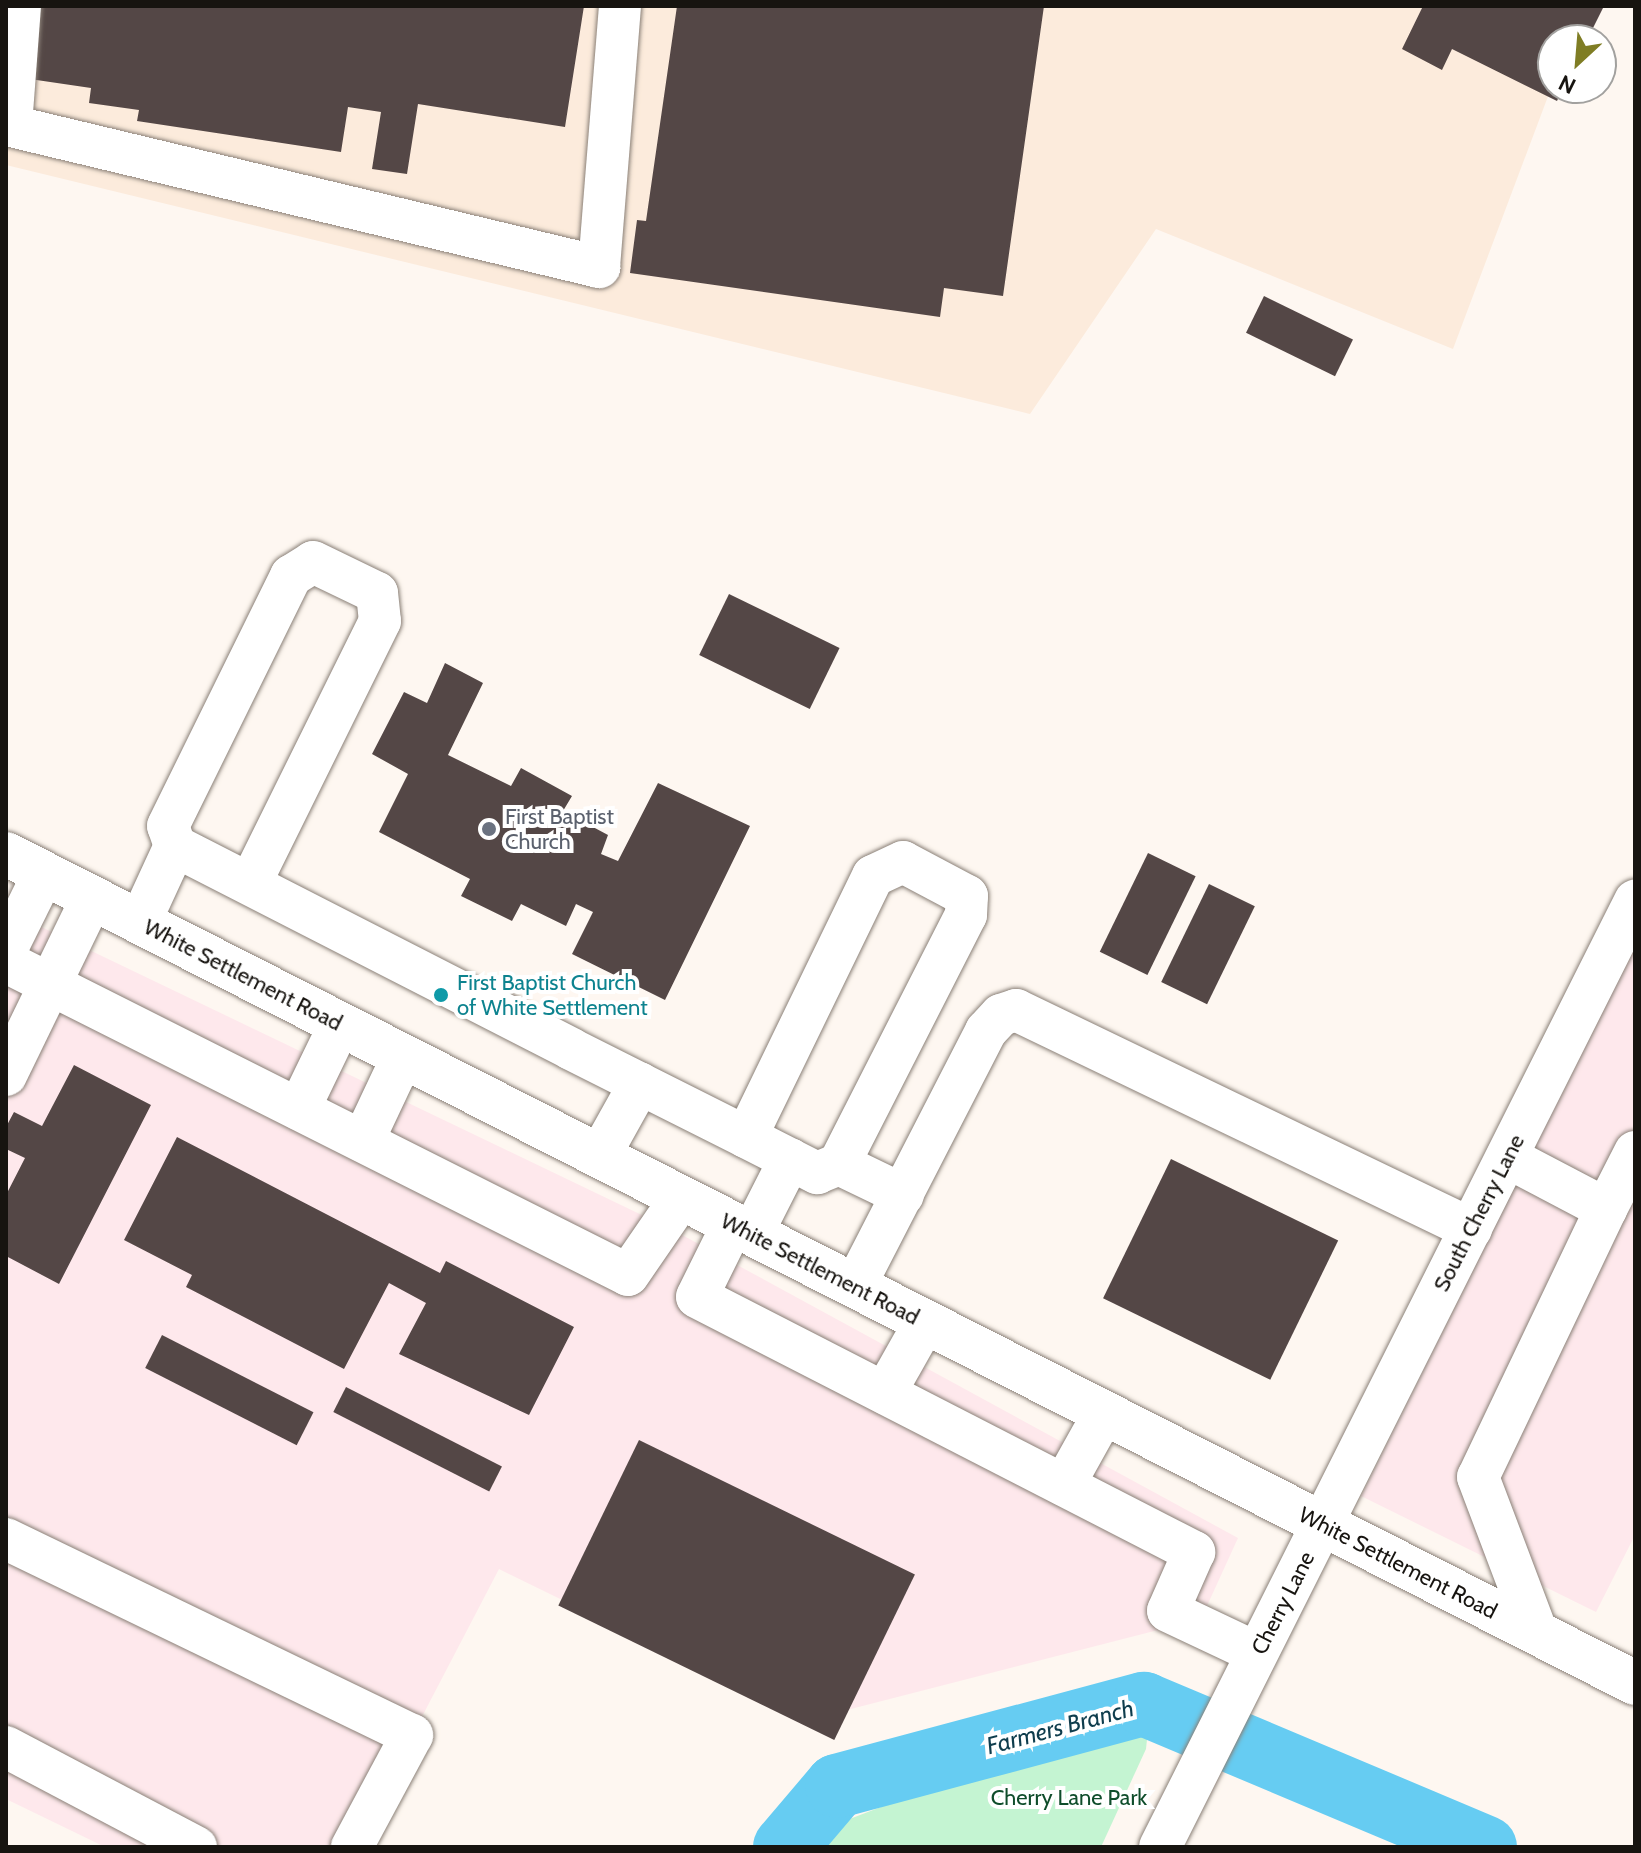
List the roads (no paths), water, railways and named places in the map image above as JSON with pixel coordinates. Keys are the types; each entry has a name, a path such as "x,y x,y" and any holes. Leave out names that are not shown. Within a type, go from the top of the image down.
{"main road":[{"name":"White Settlement Road","path":"25,864 1635,1683"}],"street":[{"path":"20,6 11,126 599,267 620,6"},
{"path":"250,884 380,621 377,593 313,562 291,576 168,826 175,846 746,1137 790,1159 817,1173 839,1164 966,915 967,896 903,862 873,876 746,1137"},
{"path":"140,922 175,846"},
{"path":"6,950 25,864"},
{"path":"6,1075 92,898"},
{"name":"South Cherry Lane","path":"1324,1525 1635,901"},
{"path":"6,962 628,1275 681,1198"},
{"path":"855,1286 986,1031 1001,1015 1016,1010 1471,1229"},
{"path":"299,1109 340,1024"},
{"path":"363,1141 403,1056"},
{"path":"600,1155 640,1083"},
{"path":"1537,1633 1478,1477 1635,1152"},
{"path":"1507,1157 1606,1209"},
{"path":"790,1159 697,1297 1194,1552 1168,1611 1250,1667"},
{"path":"839,1164 903,1195"},
{"path":"885,1393 925,1322"},
{"path":"1064,1485 1104,1413"},
{"name":"Cherry Lane","path":"1172,1843 1200,1767 1324,1525"},
{"path":"6,1539 412,1735 352,1847"},
{"path":"6,1747 196,1847"}],"waterway":[{"name":"Farmers Branch","path":"785,1847 837,1786 1144,1704 1485,1847"}],"place":[{"name":"First Baptist Church","path":"489,829"},
{"name":"First Baptist Church of White Settlement","path":"441,995"}],"park label":[{"name":"Cherry Lane Park","path":"1069,1798"}]}
